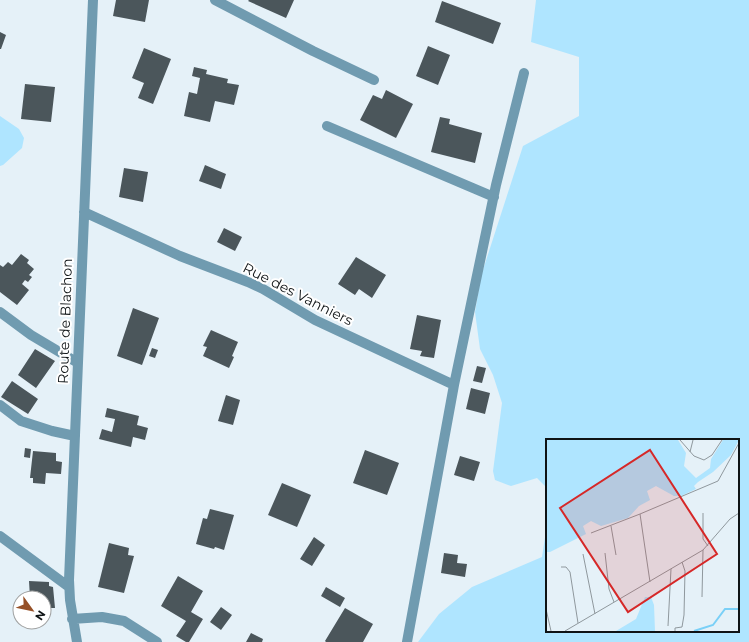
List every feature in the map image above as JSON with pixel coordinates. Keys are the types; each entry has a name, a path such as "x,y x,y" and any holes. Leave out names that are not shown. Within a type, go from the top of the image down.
{"street":[{"name":"Route de Blachon","path":"77,642 72,619 69,587 93,0"},
{"path":"215,0 313,51 374,80"},
{"path":"408,642 454,385 494,197 524,73"},
{"path":"327,126 494,197"},
{"name":"Rue des Vanniers","path":"84,212 180,256 253,284 315,320 454,385"},
{"path":"0,312 31,335 78,363"},
{"path":"0,405 21,421 52,431 75,436"},
{"path":"0,536 69,587"},
{"path":"72,619 102,617 124,621 158,642"}],"shaded area":[{"path":"536,0 749,0 749,642 418,642 439,614 472,587 542,557 546,531 546,632 739,632 739,439 546,439 546,487 537,478 511,486 495,480 493,471 502,403 493,375 480,349 475,312 481,276 523,146 579,116 579,57 531,42"},
{"path":"0,116 19,129 24,138 22,148 0,166"}],"building":[{"path":"116,0 149,0 145,22 113,16"},
{"path":"294,0 286,18 248,1"},
{"path":"442,1 501,23 493,44 435,22"},
{"path":"0,32 6,35 1,49 0,49"},
{"path":"428,46 450,55 438,85 416,76"},
{"path":"144,48 171,59 153,104 138,98 144,83 132,78"},
{"path":"194,67 207,70 206,74 228,79 227,83 239,85 234,105 215,101 210,122 184,116 189,92 197,94 200,78 192,76"},
{"path":"25,84 55,87 51,122 21,119"},
{"path":"386,90 413,104 396,138 360,120 373,95 382,99"},
{"path":"440,117 450,119 449,124 482,133 475,163 431,152"},
{"path":"205,165 226,174 221,189 199,181"},
{"path":"124,168 148,172 143,202 119,197"},
{"path":"224,228 242,237 235,251 217,242"},
{"path":"21,254 29,260 27,263 34,269 29,275 32,277 28,282 25,280 22,284 29,290 17,305 0,292 0,265 3,267 8,262 12,265"},
{"path":"356,257 386,275 372,298 359,289 355,295 338,284"},
{"path":"133,308 159,318 142,365 117,356"},
{"path":"417,315 441,320 434,358 420,356 422,351 410,349"},
{"path":"211,330 238,342 229,368 203,356 207,347 203,346"},
{"path":"152,348 158,350 155,358 149,356"},
{"path":"35,349 55,361 36,388 18,375"},
{"path":"477,366 486,368 482,383 473,381"},
{"path":"12,381 38,399 28,414 1,397"},
{"path":"471,388 490,393 485,414 466,409"},
{"path":"226,395 240,400 233,425 218,421"},
{"path":"107,408 139,416 137,425 148,428 145,440 133,437 131,447 99,439 102,429 112,432 115,419 105,417"},
{"path":"25,448 31,449 30,458 24,457"},
{"path":"365,450 399,463 387,495 353,483"},
{"path":"33,451 56,453 56,461 62,462 61,474 46,473 45,484 33,483 33,478 30,478"},
{"path":"460,456 480,462 474,481 454,475"},
{"path":"282,483 311,495 297,527 268,515"},
{"path":"210,509 234,515 224,550 196,544 203,518 207,519"},
{"path":"314,537 325,545 312,566 300,559"},
{"path":"109,543 129,548 128,555 134,556 124,593 98,587"},
{"path":"444,553 458,555 457,563 467,564 465,577 441,573"},
{"path":"178,576 203,591 191,612 203,619 189,642 186,642 176,636 186,621 161,606"},
{"path":"29,581 49,582 49,586 53,587 55,608 52,608 52,590 30,590"},
{"path":"326,587 345,598 340,607 321,596"},
{"path":"221,607 232,615 221,630 210,622"},
{"path":"345,608 373,624 363,642 326,642 325,641"},
{"path":"251,633 263,639 262,642 246,642"}]}
